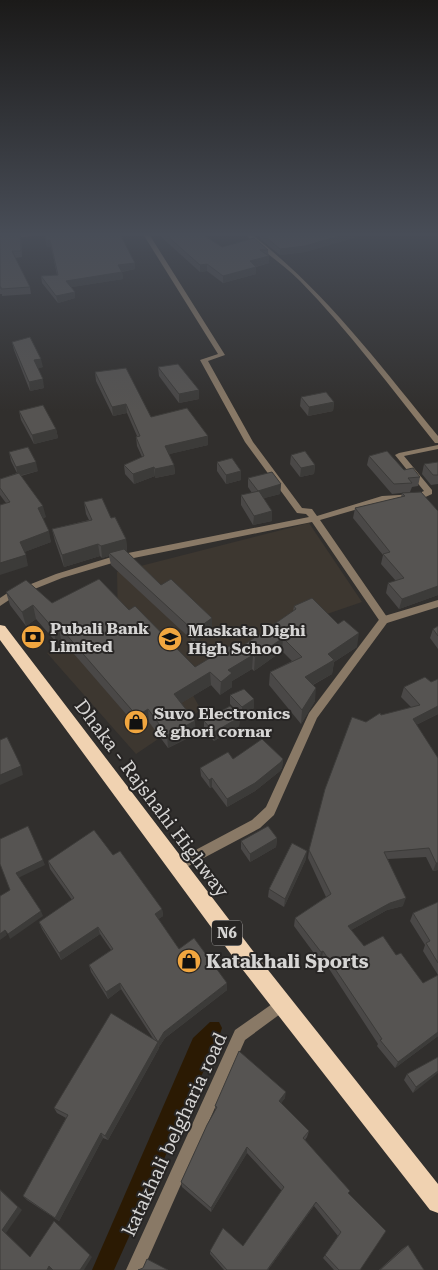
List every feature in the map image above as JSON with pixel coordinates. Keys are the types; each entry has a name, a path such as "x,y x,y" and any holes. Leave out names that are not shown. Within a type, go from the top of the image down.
{"highway":[{"name":"Dhaka - Rajshahi Highway","path":"0,630 176,866 438,1202"}],"street":[{"path":"183,293 222,355 204,360 249,442 300,511 309,511 384,620"},
{"path":"314,293 438,441"},
{"path":"0,602 9,596 59,576 118,558 315,519 382,499 419,497 428,492 399,455 438,447"},
{"path":"176,866 256,824 270,811 313,716 384,620 438,603"},
{"name":"katakhali belgharia road","path":"134,1270 240,1035 282,1004"}],"shaded area":[{"name":"Maskata Dighi High Schoo","path":"309,523 362,602 292,626 184,679 201,710 136,754 47,653 118,620 117,572"},
{"path":"210,1022 219,1022 222,1028 219,1037 114,1270 92,1270 193,1038"}],"building":[{"path":"54,293 69,293 56,296"},
{"path":"30,337 41,359 34,360 43,379 29,382 12,342"},
{"path":"178,364 199,390 179,394 158,367"},
{"path":"126,368 151,417 187,408 208,436 165,446 174,465 155,469 154,467 133,474 124,465 144,456 136,437 140,436 126,404 112,407 95,372"},
{"path":"326,392 334,402 309,407 301,397"},
{"path":"43,405 56,429 32,435 19,411"},
{"path":"28,447 36,462 16,467 9,452"},
{"path":"305,451 315,465 301,468 291,455"},
{"path":"387,451 404,470 413,468 420,477 408,478 412,483 394,484 369,456"},
{"path":"232,458 241,471 226,475 217,462"},
{"path":"438,462 438,475 433,475 424,464"},
{"path":"272,472 281,484 258,491 248,478"},
{"path":"19,473 43,506 38,508 49,531 20,542 26,555 0,563 0,505 10,502 0,488 0,479"},
{"path":"259,491 272,511 254,516 241,495"},
{"path":"421,492 438,511 438,586 402,599 388,583 404,578 383,554 390,552 355,508 405,496 402,493"},
{"path":"102,498 111,518 115,517 126,539 101,546 98,544 62,555 52,529 92,520 84,502"},
{"path":"124,549 161,585 171,579 212,618 194,631 109,553"},
{"path":"99,579 129,610 135,606 195,667 233,644 238,649 296,609 294,606 312,598 338,624 344,620 359,633 328,654 334,660 305,677 316,688 302,710 270,672 302,657 283,638 255,657 253,655 228,670 232,673 221,682 210,672 174,694 195,721 167,735 148,709 137,716 58,625 53,628 33,605 22,612 6,592 26,580 52,603"},
{"path":"438,626 438,636 433,629"},
{"path":"425,677 431,682 438,679 438,706 413,719 438,758 438,863 436,863 429,848 384,852 406,898 390,903 348,926 364,946 383,936 396,955 401,953 423,983 438,975 438,1032 398,1062 380,1040 382,1039 323,951 321,952 295,918 331,894 309,850 325,789 352,717 366,722 380,713 381,715 420,705 404,687"},
{"path":"244,689 254,699 242,707 230,695"},
{"path":"230,706 240,717 214,732 204,721"},
{"path":"7,737 21,766 0,775 0,740"},
{"path":"262,739 283,759 255,783 227,799 212,778 209,780 200,768 228,752 233,759"},
{"path":"28,826 43,860 16,873 41,911 8,934 5,930 0,934 0,896 10,890 0,864 0,839"},
{"path":"268,826 277,838 250,854 241,841"},
{"path":"94,830 113,855 120,851 162,909 155,914 179,949 194,938 227,983 164,1032 158,1042 120,983 106,992 89,965 113,949 98,927 59,953 39,922 74,898 48,861"},
{"path":"292,843 307,851 285,899 269,889"},
{"path":"438,902 438,963 426,943 430,941 413,913"},
{"path":"111,1013 158,1042 105,1136 101,1133 55,1218 23,1196 68,1115 54,1108"},
{"path":"239,1051 286,1092 279,1101 309,1131 303,1138 350,1191 348,1193 386,1231 360,1270 339,1270 325,1255 341,1232 316,1202 267,1270 227,1270 210,1251 223,1228 243,1246 284,1187 247,1147 211,1208 181,1182 217,1107 215,1106"},
{"path":"438,1057 438,1071 416,1087 407,1074"},
{"path":"0,1190 18,1207 2,1230 30,1257 54,1221 90,1255 80,1270 53,1270 49,1266 47,1270 0,1270"},
{"path":"408,1245 424,1270 380,1270"},
{"path":"147,1259 168,1270 138,1270 143,1268"}],"place":[{"name":"Pubali Bank Limited","path":"33,637"},
{"name":"Maskata Dighi High Schoo","path":"170,639"},
{"name":"Suvo Electronics & ghori cornar","path":"136,722"},
{"name":"Katakhali Sports","path":"189,961"}]}
